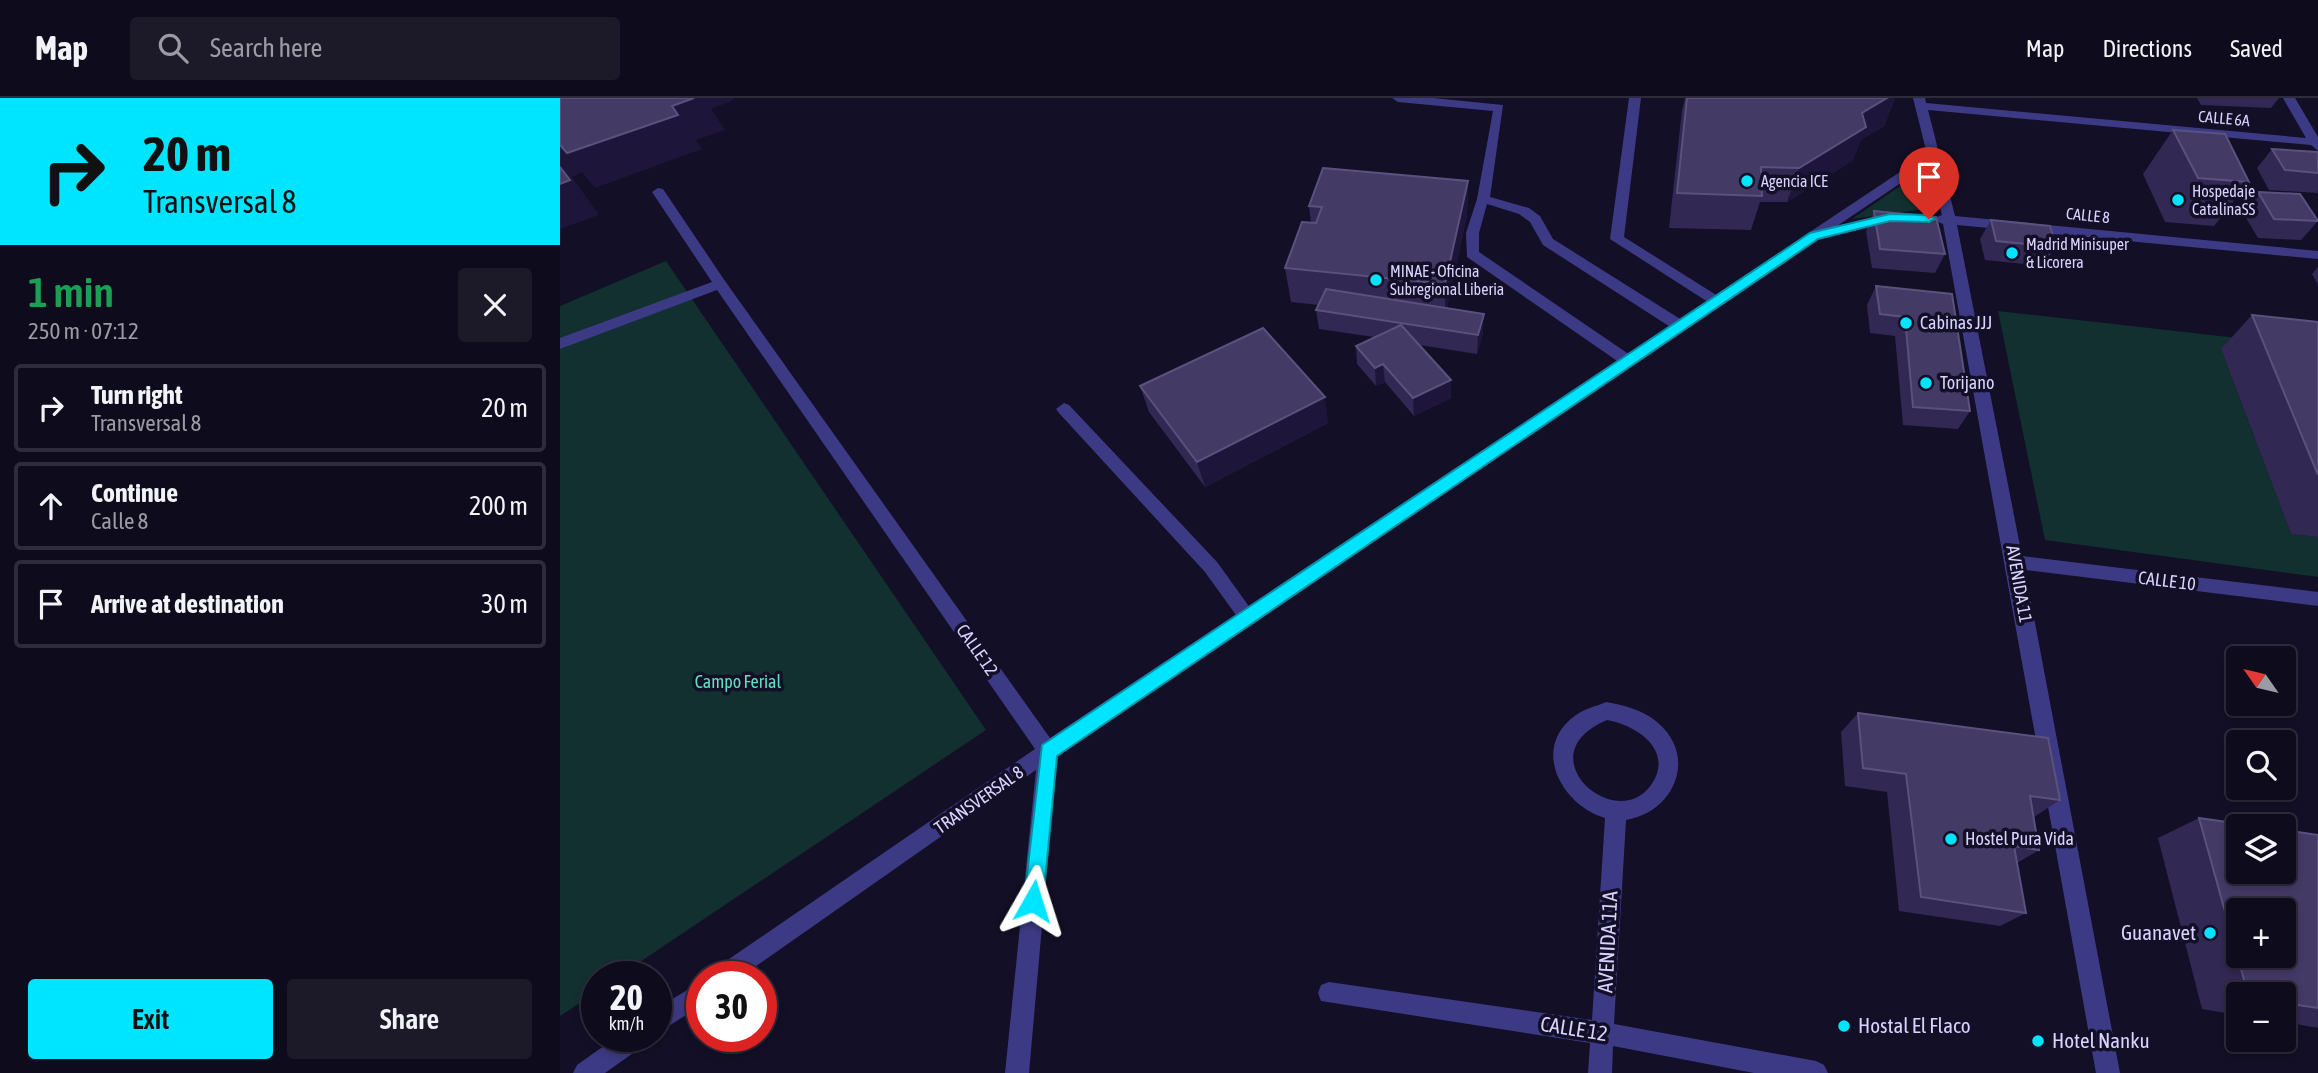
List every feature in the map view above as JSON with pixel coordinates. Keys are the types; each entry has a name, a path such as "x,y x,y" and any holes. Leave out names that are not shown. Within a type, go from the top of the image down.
{"street":[{"path":"1398,98 1499,108 1483,199 1474,220 1472,254 1628,361"},
{"path":"1632,98 1617,239 1716,302"},
{"path":"2289,98 2315,140"},
{"name":"CALLE 6A","path":"1920,102 2315,140"},
{"name":"AVENIDA 11","path":"1920,102 1949,219 2015,562 2108,1073"},
{"name":"TRANSVERSAL 8","path":"746,961 1048,751 1932,156"},
{"name":"CALLE 12","path":"658,192 1048,751"},
{"path":"1483,199 1524,211 1535,219 1548,243 1680,326"},
{"path":"1814,236 1890,218 1902,218"},
{"name":"CALLE 8","path":"1925,219 1949,219 2318,256"},
{"path":"560,344 720,284"},
{"path":"1064,409 1210,567 1247,617"},
{"name":"CALLE 10","path":"2015,562 2318,599"},
{"path":"1606,712 1623,712 1639,719 1653,730 1663,744 1668,759 1667,776 1661,790 1650,802 1634,809 1616,810 1598,806 1582,797 1564,768 1563,751 1567,736 1576,723 1590,715 1606,712"},
{"path":"1017,1073 1048,751"},
{"name":"AVENIDA 11A","path":"1600,1073 1616,810"},
{"name":"CALLE 12","path":"1329,993 1603,1033 1816,1073"},
{"path":"585,1073 615,1052"}],"green space":[{"path":"1922,171 1933,208 1852,219"},
{"name":"Campo Ferial","path":"666,261 986,730 641,961 581,961 581,1002 560,1016 560,306"},
{"path":"1998,311 2318,347 2221,349 2291,534 2318,537 2318,577 2045,540"}],"building":[{"path":"560,98 694,98 672,106 678,115 567,153 560,145"},
{"name":"Agencia ICE","path":"1687,98 1887,98 1862,113 1866,127 1799,168 1761,167 1762,196 1677,193"},
{"path":"2173,130 2225,134 2249,182 2198,178"},
{"path":"2272,149 2318,152 2318,173 2285,170"},
{"path":"560,167 570,180 560,184"},
{"name":"MINAE - Oficina Subregional Liberia","path":"1323,168 1468,181 1445,284 1285,268 1302,222 1316,223 1322,207 1309,206"},
{"path":"2258,192 2300,194 2318,221 2274,219"},
{"path":"1874,211 1936,217 1945,254 1880,249"},
{"path":"1991,220 2050,226 2056,247 1996,241"},
{"path":"1876,286 1952,294 1970,411 1913,407 1905,317 1880,314"},
{"path":"1326,289 1484,314 1478,335 1316,310"},
{"path":"2252,315 2318,322 2318,475"},
{"path":"1401,325 1451,380 1413,398 1383,364 1375,368 1356,346"},
{"path":"1263,328 1325,397 1197,462 1140,386"},
{"name":"Hostel Pura Vida","path":"1858,713 2048,738 2060,800 2030,796 2039,850 2014,846 2026,913 1921,897 1906,774 1863,768"},
{"path":"2199,818 2226,822 2226,884 2296,884 2296,832 2318,835 2318,1008 2296,1005 2296,982 2245,982 2241,968 2296,968 2296,898 2226,898 2226,915"}],"place":[{"name":"Agencia ICE","path":"1747,181"},
{"name":"Hospedaje CatalinaSS","path":"2178,200"},
{"name":"Madrid Minisuper & Licorera","path":"2012,253"},
{"name":"MINAE - Oficina Subregional Liberia","path":"1376,280"},
{"name":"Cabinas JJJ","path":"1906,323"},
{"name":"Torijano","path":"1926,383"},
{"name":"Hostel Pura Vida","path":"1951,839"},
{"name":"Guanavet","path":"2210,933"},
{"name":"Hostal El Flaco","path":"1844,1026"},
{"name":"Hotel Nanku","path":"2038,1041"}],"route":[{"path":"1033,901 1048,751 1814,236 1890,218 1929,219"}]}
